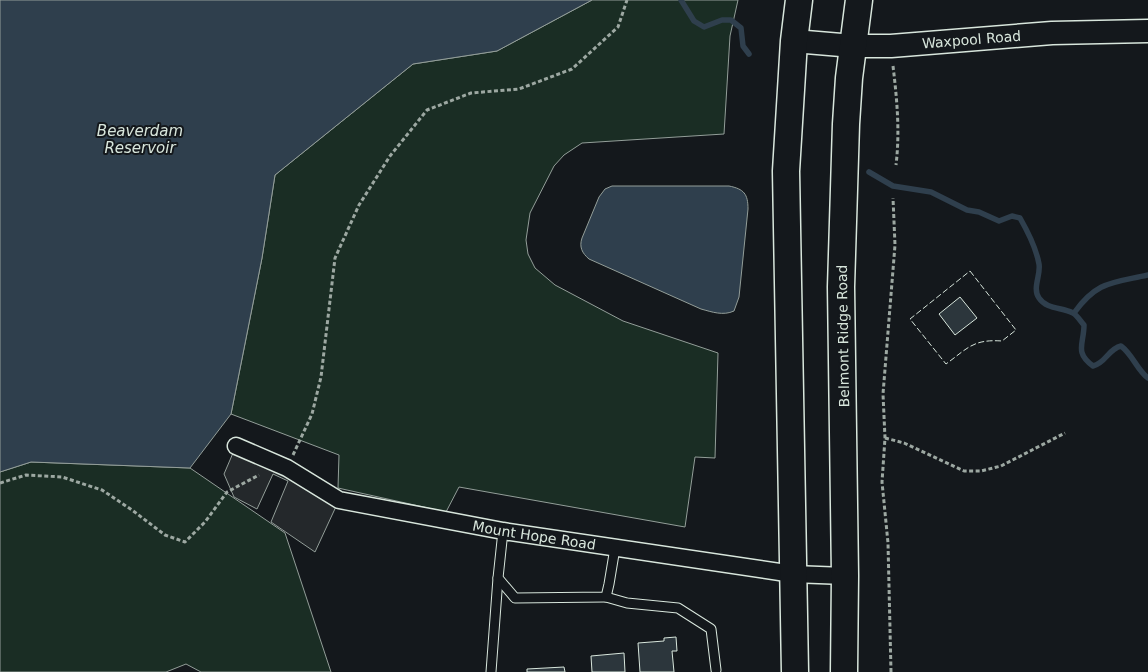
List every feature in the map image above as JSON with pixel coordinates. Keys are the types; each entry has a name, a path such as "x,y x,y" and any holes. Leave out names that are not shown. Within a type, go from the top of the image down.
{"main road":[{"path":"794,672 786,171 794,41 799,0"},
{"name":"Belmont Ridge Road","path":"844,672 845,576 841,287 846,124 859,0"}],"street":[{"name":"Waxpool Road","path":"794,41 853,46 891,46 1052,33 1148,31"},
{"name":"Mount Hope Road","path":"236,446 288,468 339,500 503,531 615,548 793,574 845,576"}],"lane":[{"path":"491,672 503,531"},
{"path":"606,597 610,584 615,548"},
{"path":"498,578 515,598 606,597 627,603 678,608 711,630 716,670"}],"path":[{"path":"0,484 26,475 70,479 102,490 165,535 185,542 205,522 226,492 267,471 288,468 312,414 320,378 335,258 359,205 390,156 427,110 471,93 519,89 572,69 618,27 627,0"},
{"path":"891,46 897,95 899,140 896,165"},
{"path":"891,672 888,543 882,482 885,438 883,394 895,245 893,198"},
{"path":"885,438 904,443 964,471 981,471 1001,466 1065,433"}],"green space":[{"path":"592,0 738,0 730,36 724,134 582,143 564,155 554,166 530,213 526,240 528,254 535,268 555,285 623,321 718,353 715,458 695,457 685,527 459,487 446,512 338,488 339,455 231,414 262,258 275,175 413,64 497,51"},
{"path":"31,462 190,468 285,533 331,672 201,672 186,664 166,672 0,672 0,472"}],"shaded area":[{"path":"236,446 339,500 315,552 271,522 288,481 273,474 257,509 234,497 224,474"}],"water":[{"name":"Beaverdam Reservoir","path":"0,0 592,0 497,51 413,64 275,175 262,258 231,414 190,468 31,462 0,472"},
{"path":"612,186 729,186 744,193 748,209 739,297 734,311 722,313 701,309 587,257 581,247 582,238 599,197 605,189"}],"building":[{"path":"960,297 977,318 955,335 939,314"},
{"path":"676,637 677,651 672,651 674,672 640,672 638,643 664,641 664,638"},
{"path":"624,653 625,672 592,672 591,656"},
{"path":"564,667 565,672 527,672 527,669"}],"waterway":[{"path":"681,0 694,21 704,27 722,20 731,20 741,28 743,46 749,54"},
{"path":"869,172 893,186 931,192 967,210 979,212 999,221 1012,216 1020,218 1038,258 1037,294 1046,305 1069,311 1084,325 1081,347 1087,361 1093,366 1121,346 1148,378"},
{"path":"1074,313 1098,289 1115,282 1148,275"}],"fence":[{"path":"970,271 1016,330 1002,341 977,343 946,364 910,319 970,271"}]}
